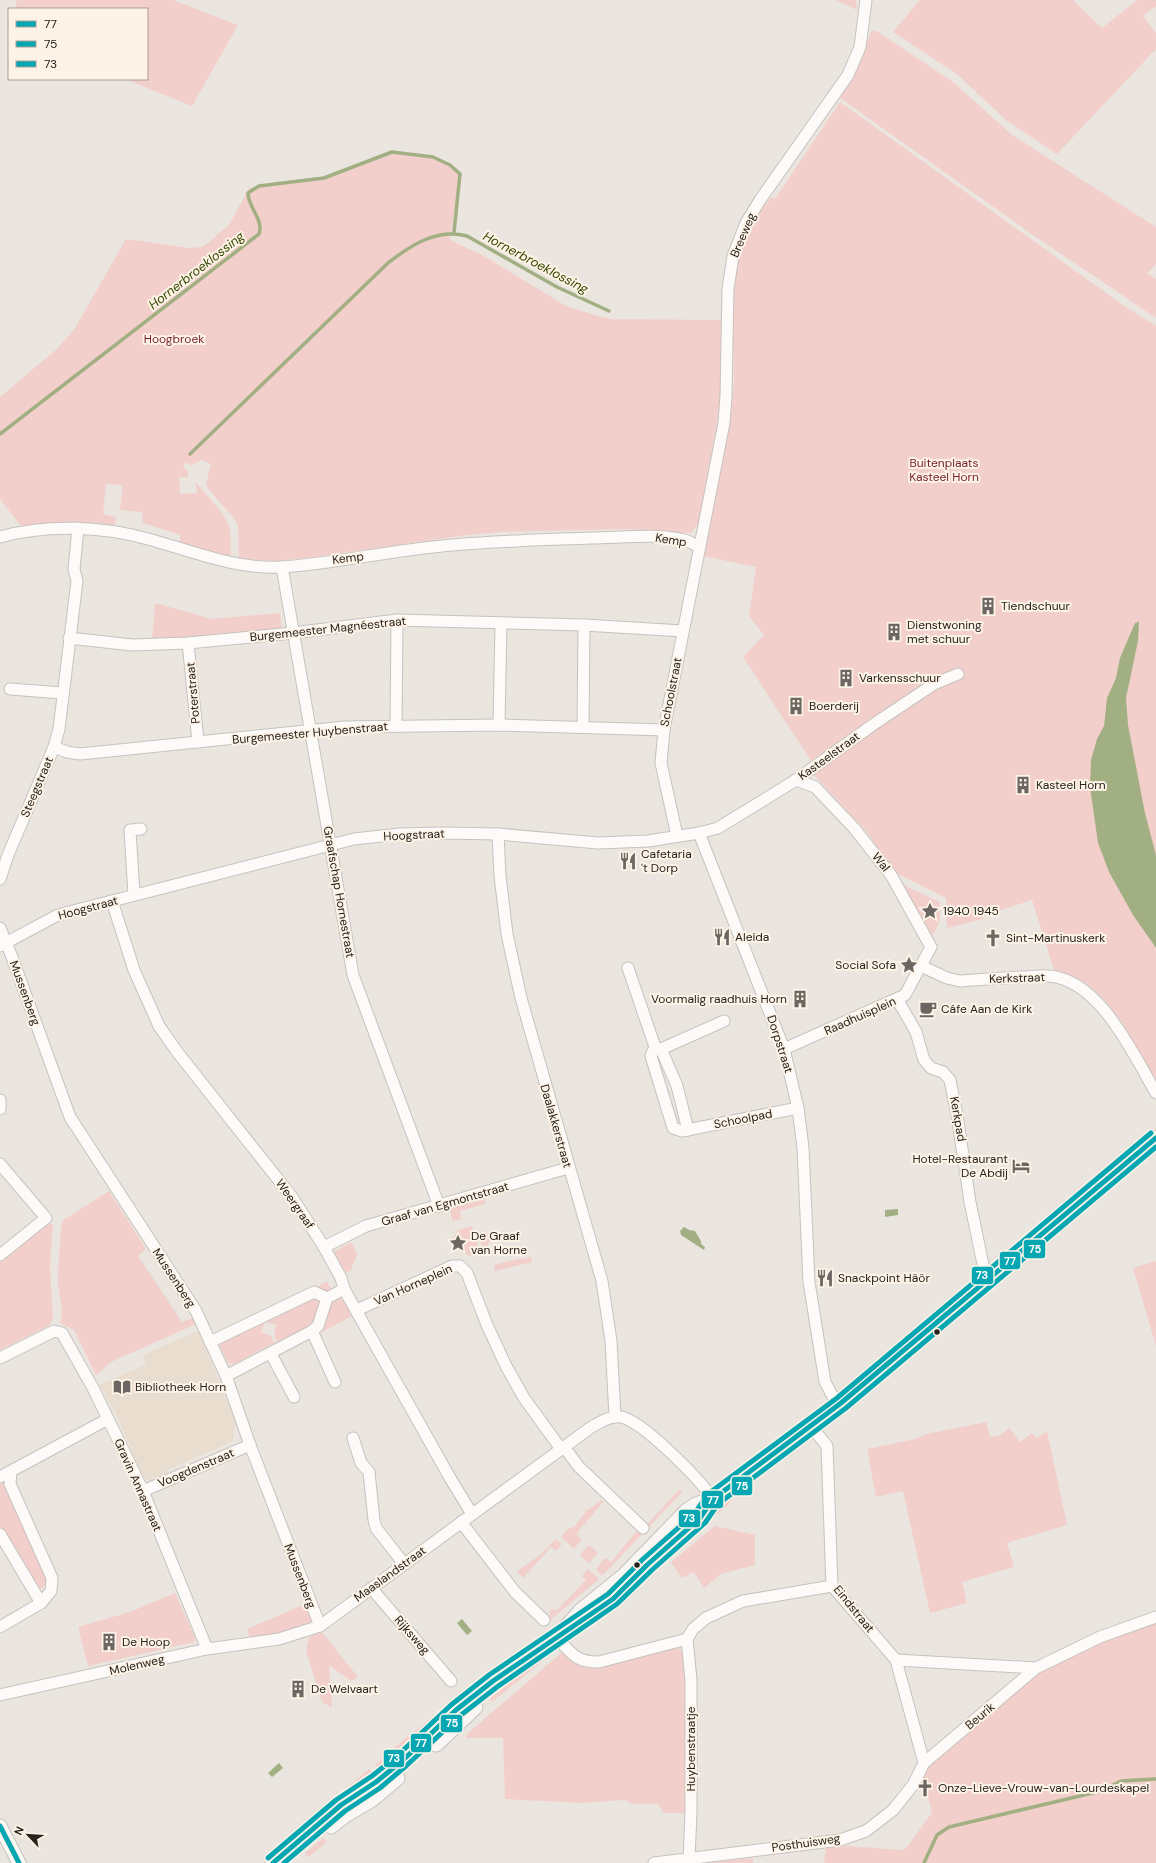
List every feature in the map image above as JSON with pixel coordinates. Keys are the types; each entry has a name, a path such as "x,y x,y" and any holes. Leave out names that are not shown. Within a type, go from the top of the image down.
{"main road":[{"path":"273,1863 341,1805 376,1782 402,1761 456,1710 493,1681 557,1638 582,1610 625,1575 677,1520 696,1505 713,1499 841,1403 987,1273 1156,1138"},
{"path":"287,1863 345,1815 372,1799 397,1779 435,1746 468,1713 516,1673 531,1656"}],"street":[{"name":"Breeweg","path":"700,548 724,423 728,289 733,256 746,223 760,200 848,75 860,47 866,0"},
{"name":"Kemp","path":"0,537 15,532 78,528 108,530 146,538 214,559 252,566 282,567 442,546 505,541 649,537 684,540 700,548"},
{"name":"Steegstraat","path":"0,879 8,855 54,747 59,729 62,693 77,581 74,570 78,528"},
{"name":"Schoolstraat","path":"677,836 661,763 664,730 700,548"},
{"name":"Graafschap Hornestraat","path":"282,567 310,732 332,844 353,975 439,1206"},
{"name":"Burgemeester Magnéestraat","path":"69,638 132,645 188,643 293,633 397,620 584,625 683,631"},
{"path":"396,726 397,620"},
{"path":"499,725 501,623"},
{"path":"583,727 584,625"},
{"name":"Poterstraat","path":"188,643 198,742"},
{"name":"Kasteelstraat","path":"699,833 718,828 796,780 874,724 928,688 958,674"},
{"path":"10,689 62,693"},
{"name":"Burgemeester Huybenstraat","path":"54,747 67,752 80,754 310,732 345,727 499,725 664,730"},
{"name":"Wal","path":"796,780 815,787 854,828 891,875 931,947 921,966"},
{"name":"Hoogstraat","path":"134,895 130,830 141,829"},
{"name":"Hoogstraat","path":"3,944 56,916 354,839 400,834 498,834 598,843 648,841 699,833"},
{"name":"Dorpstraat","path":"699,833 784,1049 798,1108 803,1148 809,1282 825,1382 832,1395 841,1403"},
{"name":"Daalakkerstraat","path":"498,834 500,876 507,934 521,998 568,1168 602,1281 612,1341 615,1417"},
{"name":"Weergraaf","path":"112,901 134,970 159,1026 178,1053 292,1197 324,1247 341,1278 344,1289 450,1478 472,1514"},
{"path":"0,928 3,944"},
{"name":"Mussenberg","path":"3,944 70,1117 196,1311 226,1376 250,1445 320,1626"},
{"name":"Raadhuisplein","path":"784,1049 905,995 921,966"},
{"name":"Kerkstraat","path":"921,966 947,978 960,981 1049,976 1067,981 1082,989 1098,1002 1113,1022 1156,1093"},
{"path":"628,968 658,1048 677,1086 688,1130 682,1131 673,1128 651,1056 658,1048 724,1021"},
{"name":"Kerkpad","path":"897,999 916,1032 924,1060 932,1068 943,1072 950,1080 958,1115 970,1202 987,1273"},
{"path":"0,1100 0,1109"},
{"name":"Schoolpad","path":"688,1130 798,1108"},
{"path":"0,1164 46,1218 0,1255"},
{"name":"Graaf van Egmontstraat","path":"324,1247 366,1226 568,1168"},
{"name":"Van Horneplein","path":"357,1310 452,1266 460,1266 467,1273 487,1325 506,1366 524,1398 562,1448"},
{"path":"226,1376 312,1332 318,1326 327,1298 344,1289"},
{"path":"210,1342 314,1292 327,1298"},
{"name":"Gravin Annastraat","path":"0,1358 54,1331 62,1333 108,1419 143,1491 207,1649"},
{"path":"312,1332 335,1382"},
{"path":"271,1354 294,1397"},
{"path":"615,1417 628,1419 649,1433 700,1482 713,1499"},
{"name":"Maaslandstraat","path":"320,1626 590,1428 606,1419 615,1417"},
{"path":"0,1477 108,1419"},
{"name":"Eindstraat","path":"811,1426 827,1446 832,1586 896,1660 924,1763"},
{"path":"353,1438 362,1463 369,1472 376,1528 404,1564"},
{"name":"Voogdenstraat","path":"143,1491 250,1445"},
{"path":"562,1448 579,1467 643,1528"},
{"path":"0,1627 41,1603 51,1591 52,1578 10,1484 10,1472"},
{"path":"461,1522 516,1592 544,1620"},
{"path":"0,1534 41,1603"},
{"path":"557,1638 568,1651 586,1662 599,1662 687,1639 693,1629 706,1618 743,1601 832,1586"},
{"name":"Rijksweg","path":"372,1589 452,1681"},
{"name":"Beurik","path":"924,1763 1036,1668 1100,1637 1156,1617"},
{"name":"Molenweg","path":"0,1696 207,1649 279,1639 320,1626"},
{"name":"Huybenstraatje","path":"687,1639 691,1680 691,1813 689,1859"},
{"name":"Beurik","path":"896,1660 1036,1668"},
{"name":"Posthuisweg","path":"654,1863 840,1840 866,1831 893,1810 913,1785 924,1763"},
{"path":"0,1826 19,1863"}],"shaded area":[{"path":"1139,622 1138,641 1126,698 1128,725 1145,813 1156,855 1156,948 1133,915 1109,872 1098,843 1090,787 1091,760 1097,739 1104,726 1107,698 1116,678 1120,658 1135,623"},
{"path":"898,1209 898,1215 885,1217 885,1210"},
{"path":"684,1227 695,1231 701,1241 701,1244 705,1247 704,1250 681,1235 680,1231"},
{"path":"198,1331 235,1421 233,1441 167,1470 167,1473 165,1474 148,1480 142,1475 116,1414 100,1385 146,1364 143,1355"},
{"path":"462,1619 472,1631 467,1635 457,1623"},
{"path":"279,1763 283,1768 272,1777 268,1773"}],"green space":[{"path":"17,0 173,0 238,25 192,106 127,80 148,80 148,8 15,8"},
{"path":"836,0 856,0 857,10"},
{"path":"920,0 1073,0 1102,28 1137,0 1156,0 1156,6 1143,16 1156,33 1156,49 1057,154 1006,120 957,74 893,32"},
{"path":"875,30 953,82 1012,135 1156,227 1156,264 1147,273 1156,279 1156,318 1033,235 840,98 854,76 871,32"},
{"name":"Buitenplaats Kasteel Horn","path":"840,102 1123,305 1156,326 1156,1082 1134,1042 1117,1015 1107,1003 1085,983 1074,977 1054,970 1032,900 983,916 983,919 947,928 946,898 894,872 866,831 813,774 818,771 743,657 764,635 749,616 756,567 703,556 731,416 734,381 732,290 738,258 750,225 771,197 775,199"},
{"name":"Hoogbroek","path":"392,154 420,156 436,160 452,168 460,175 450,240 486,257 566,306 611,319 721,320 722,396 698,524 691,533 624,529 502,532 467,535 307,558 274,561 243,559 239,558 238,525 233,517 209,490 206,484 211,464 201,460 191,466 186,462 183,466 188,471 188,477 179,477 180,494 197,493 195,481 223,514 230,529 231,557 180,542 180,535 143,523 142,512 120,510 123,485 106,484 103,514 116,517 115,525 68,523 21,526 0,499 0,397 58,348 75,328 126,239 189,248 203,247 229,225 249,188 326,179"},
{"path":"155,603 212,619 280,613 282,628 281,630 270,632 152,640"},
{"path":"901,884 940,902 940,920 931,939"},
{"path":"109,1191 146,1249 138,1256 182,1322 192,1318 196,1324 111,1362 96,1375 74,1330 60,1323 62,1314 58,1283 59,1252 62,1221"},
{"path":"484,1197 485,1204 460,1211 461,1219 453,1221 449,1207"},
{"path":"46,1224 53,1224 50,1267 53,1317 50,1325 0,1350 0,1260"},
{"path":"472,1226 480,1253 469,1256 450,1243 458,1230"},
{"path":"490,1234 491,1238 487,1247 482,1247 479,1237"},
{"path":"351,1242 357,1254 351,1270 346,1273 334,1252"},
{"path":"531,1257 532,1262 495,1271 494,1265"},
{"path":"1156,1261 1156,1346 1133,1268"},
{"path":"327,1281 332,1291 326,1294 314,1289"},
{"path":"316,1295 323,1298 314,1324 278,1344 274,1335 276,1325 267,1322 265,1317"},
{"path":"337,1298 344,1300 352,1316 322,1332 320,1330 330,1304"},
{"path":"262,1319 264,1324 261,1332 271,1336 274,1343 234,1364 228,1363 218,1341"},
{"path":"986,1422 990,1437 1001,1435 1009,1428 1020,1442 1032,1433 1037,1438 1047,1431 1067,1525 1007,1543 1014,1567 962,1582 967,1603 930,1613 903,1491 876,1497 867,1449 915,1439 927,1434"},
{"path":"0,1480 4,1480 5,1488 47,1579 46,1585 38,1590 0,1526"},
{"path":"680,1489 682,1492 602,1576 596,1569 605,1558 611,1562 636,1532 639,1533"},
{"path":"736,1491 728,1505 687,1539 722,1500"},
{"path":"602,1500 604,1501 576,1534 582,1539 574,1549 561,1537 568,1529 575,1526 586,1511"},
{"path":"715,1526 755,1535 755,1565 721,1574 704,1588 694,1572 682,1578 671,1562"},
{"path":"556,1539 562,1544 556,1551 551,1547 523,1578 517,1571 539,1556"},
{"path":"589,1545 598,1553 589,1563 580,1555"},
{"path":"588,1569 599,1579 548,1622 546,1620 551,1614 549,1612 553,1609 556,1611 586,1580 582,1576"},
{"path":"175,1593 195,1638 194,1642 88,1666 78,1627 130,1612"},
{"path":"305,1604 311,1620 305,1628 251,1640 247,1629"},
{"path":"599,1613 565,1643 562,1640"},
{"path":"1156,1622 1156,1863 824,1863 826,1848 847,1846 902,1850 907,1847 932,1811 921,1775 929,1764 1039,1672 1099,1642"},
{"path":"549,1631 553,1634 479,1687 477,1682 513,1661"},
{"path":"322,1632 358,1677 351,1681 329,1665 332,1708 322,1702 306,1651 309,1637"},
{"path":"559,1642 561,1646 492,1702 490,1699"},
{"path":"677,1647 682,1650 686,1680 686,1813 664,1813 658,1804 632,1804 625,1800 582,1803 505,1799 503,1738 465,1738 467,1734 561,1653 566,1654 577,1661"},
{"path":"458,1696 459,1697 446,1708 449,1712 442,1719 437,1713"},
{"path":"432,1717 437,1723 421,1740 414,1732"},
{"path":"408,1736 416,1745 391,1766 387,1762 379,1769 375,1765"},
{"path":"369,1769 374,1774 356,1791 353,1787 346,1792 345,1790"},
{"path":"323,1838 327,1842 301,1863 308,1857 305,1853"},
{"path":"753,1858 753,1863 707,1863"}],"waterway":[{"name":"Hornerbroeklossing","path":"0,434 259,234 260,229 258,218 250,204 248,193 259,186 324,178 392,152 433,157 450,165 460,174 454,232"},
{"name":"Hornerbroeklossing","path":"190,454 388,263 415,244 435,236 445,234 467,236 557,287 609,311"},
{"path":"924,1863 937,1835 949,1827 1101,1791 1121,1781 1156,1779"}],"transit line":[{"name":"73","path":"268,1858 336,1800 372,1776 397,1756 451,1705 489,1675 608,1594 642,1560 695,1513 708,1494 837,1398 1151,1133"},
{"name":"77","path":"273,1863 341,1805 376,1782 402,1761 456,1710 493,1681 613,1599 647,1565 700,1518 713,1499 841,1403 1156,1138"},
{"name":"75","path":"284,1863 345,1811 380,1788 461,1715 497,1687 617,1604 652,1570 705,1523 718,1504 846,1408 1156,1147"},
{"name":"77","path":"0,1826 19,1863"}],"place":[{"name":"Tiendschuur","path":"988,606"},
{"name":"Dienstwoning met schuur","path":"894,632"},
{"name":"Varkensschuur","path":"846,678"},
{"name":"Boerderij","path":"796,706"},
{"name":"Kasteel Horn","path":"1023,785"},
{"name":"Cafetaria 't Dorp","path":"628,861"},
{"name":"1940 1945","path":"930,911"},
{"name":"Aleida","path":"722,937"},
{"name":"Sint-Martinuskerk","path":"993,938"},
{"name":"Social Sofa","path":"909,965"},
{"name":"Voormalig raadhuis Horn","path":"800,999"},
{"name":"Cáfe Aan de Kirk","path":"928,1009"},
{"name":"Hotel-Restaurant De Abdij","path":"1021,1166"},
{"name":"De Graaf van Horne","path":"458,1243"},
{"name":"Snackpoint Häör","path":"825,1278"},
{"name":"Bibliotheek Horn","path":"122,1387"},
{"name":"De Hoop","path":"109,1642"},
{"name":"De Welvaart","path":"298,1689"},
{"name":"Onze-Lieve-Vrouw-van-Lourdeskapel","path":"925,1788"}]}
